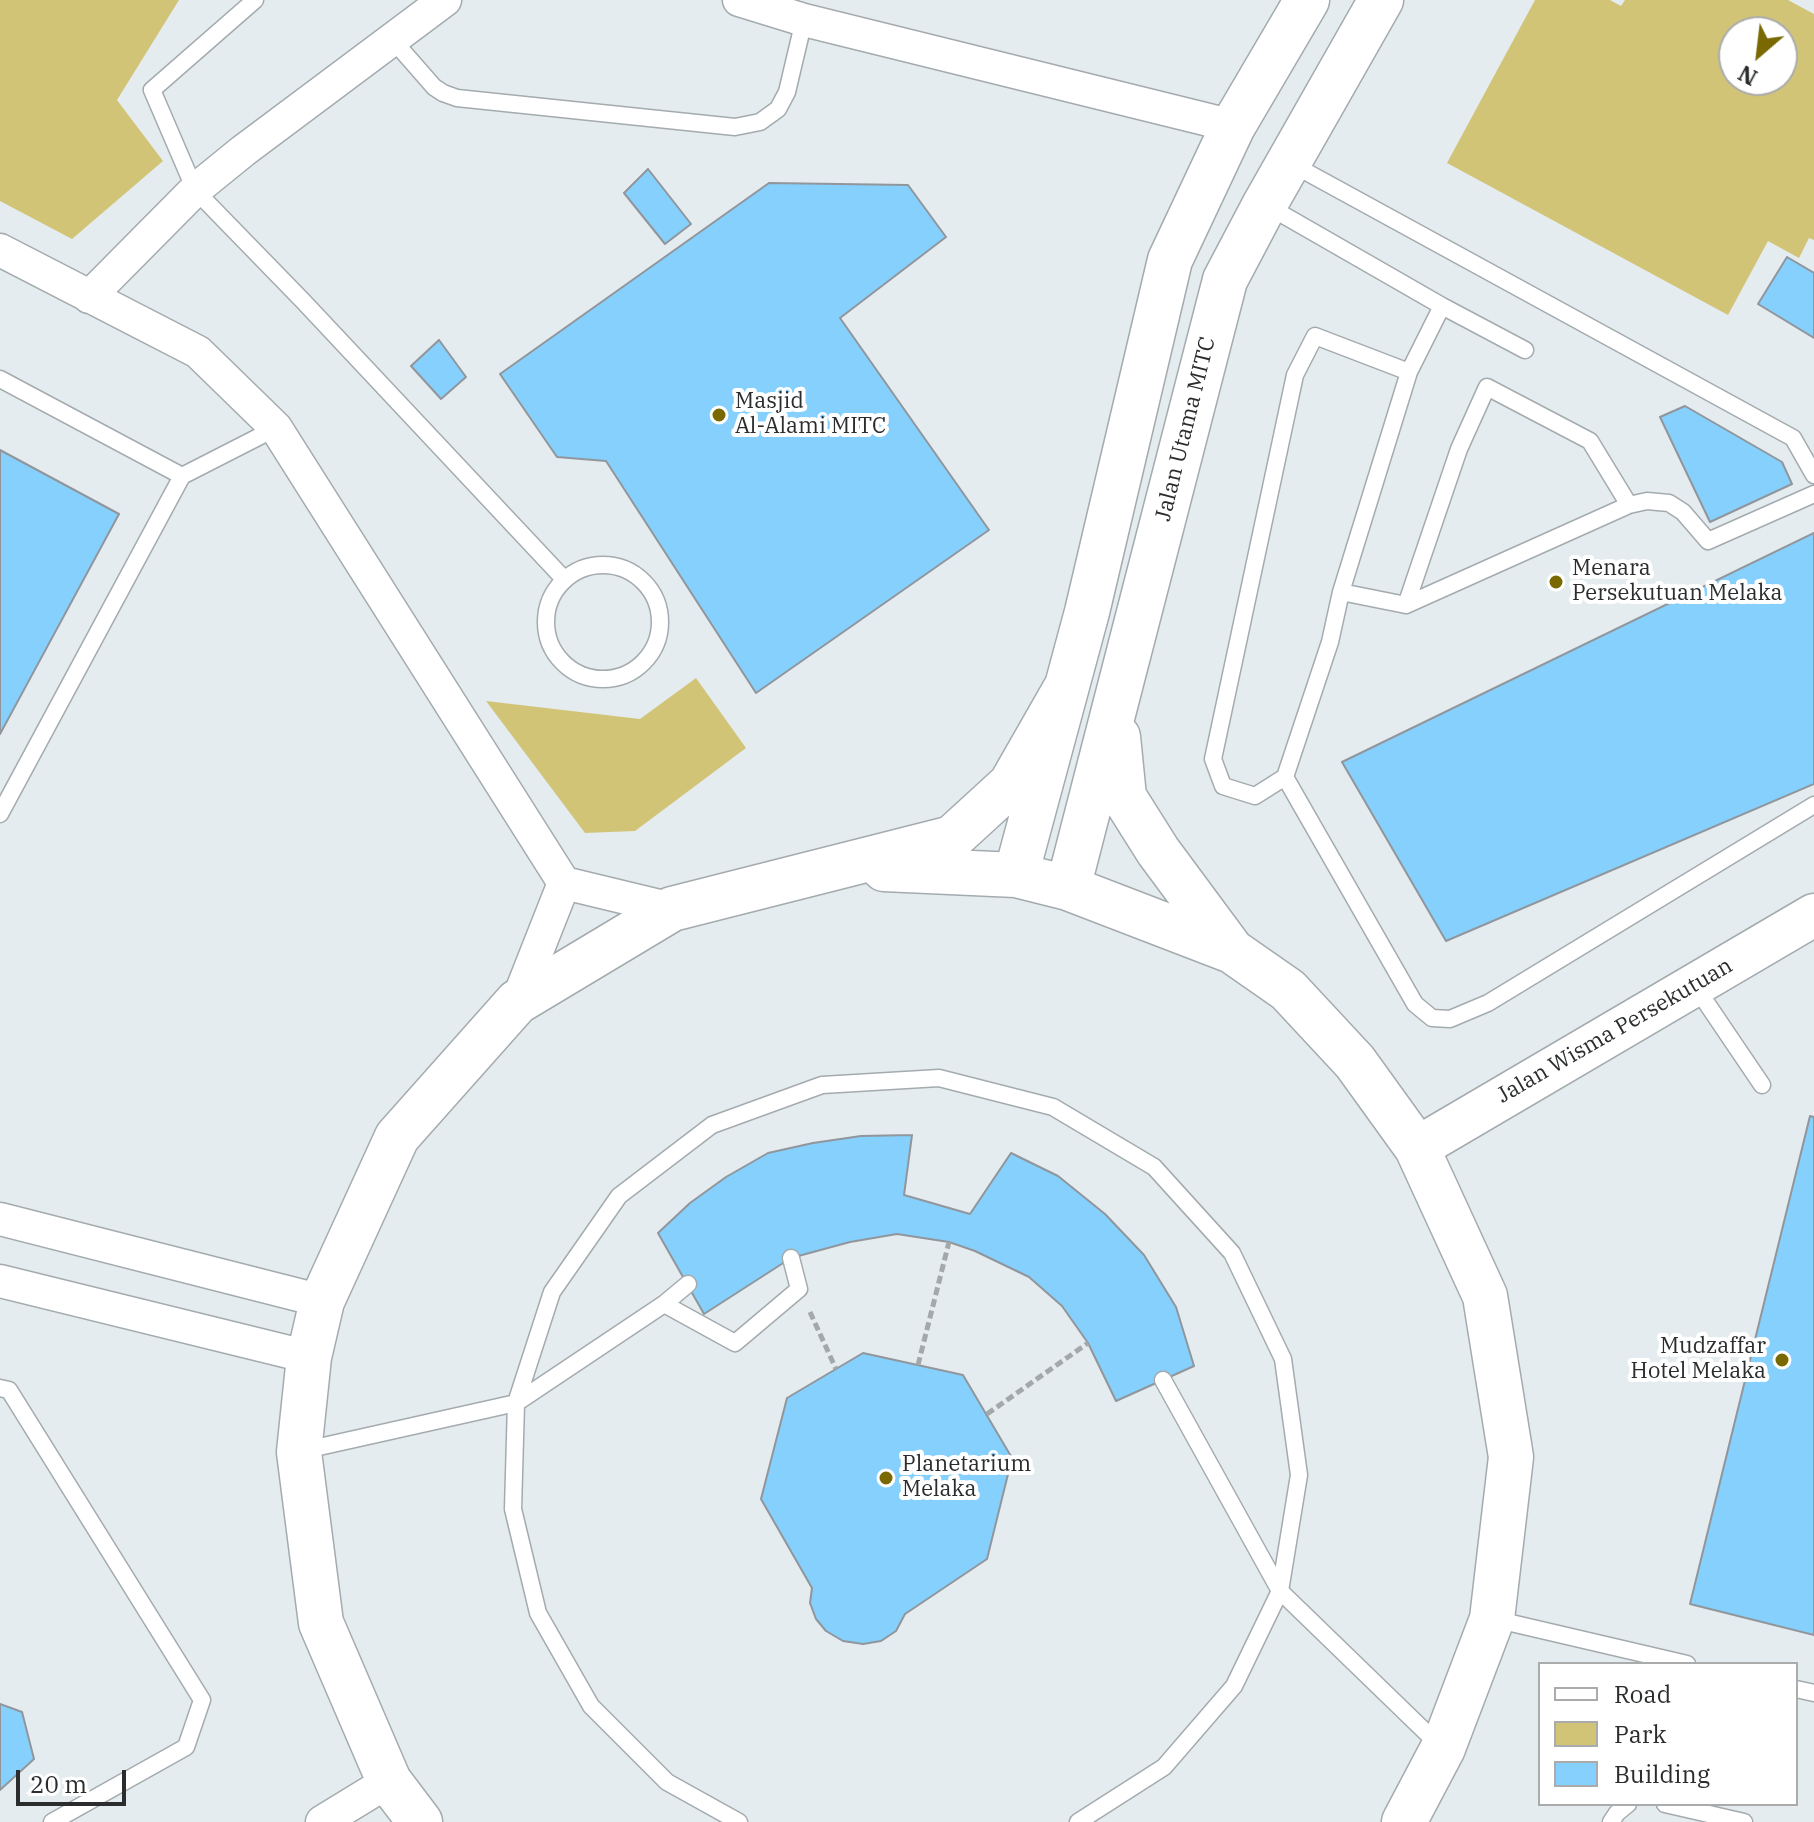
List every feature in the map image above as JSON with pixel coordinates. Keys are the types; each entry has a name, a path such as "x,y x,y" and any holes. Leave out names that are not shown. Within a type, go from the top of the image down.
{"main road":[{"path":"1016,875 1087,612 1170,260 1233,126 1307,0"},
{"name":"Jalan Utama MITC","path":"1068,888 1225,280 1381,0"},
{"path":"420,1822 389,1781 321,1623 299,1452 309,1357 322,1301 397,1137 517,1002 672,909 952,838 1011,784 1067,686"},
{"path":"1115,707 1124,797 1158,851 1232,951"},
{"path":"842,867 1016,875 1068,888 1232,951 1288,990 1355,1062 1417,1148 1485,1296 1511,1457 1492,1619 1443,1748 1404,1822"}],"street":[{"path":"89,297 195,190 445,0"},
{"path":"739,0 804,20 1233,126"},
{"path":"0,250 198,352 276,428 564,883 672,909"},
{"path":"517,1002 564,883"},
{"name":"Jalan Wisma Persekutuan","path":"1417,1148 1814,915"},
{"path":"0,1219 322,1301"},
{"path":"0,1281 309,1357"},
{"path":"322,1822 389,1781"}],"lane":[{"path":"255,0 152,90 195,190 564,579"},
{"path":"392,39 434,87 457,98 735,127 760,122 778,109 787,92 804,20"},
{"path":"1289,162 1793,438 1814,475"},
{"path":"1265,204 1525,350"},
{"path":"1409,372 1315,336 1295,375 1213,759 1223,786 1255,796 1285,777 1330,642 1341,592 1409,372 1442,306"},
{"path":"0,379 182,476"},
{"path":"1406,605 1459,449 1487,387 1590,441 1629,505"},
{"path":"0,814 182,476 276,428"},
{"path":"1341,592 1406,605 1629,505 1647,501 1669,503 1683,512 1708,541 1814,494"},
{"path":"596,565 614,566 631,572 646,584 656,599 660,617 659,635 653,652 642,666 624,676 605,681 576,673 553,653 545,635 545,615 551,595 564,579 579,569 596,565"},
{"path":"1285,777 1415,1004 1432,1018 1450,1019 1488,1003 1814,805"},
{"path":"1694,985 1762,1085"},
{"path":"739,1822 667,1782 591,1706 538,1613 513,1509 516,1403 552,1292 619,1196 712,1125 822,1085 939,1078 1053,1107 1154,1167 1232,1253 1283,1359 1299,1475 1280,1591 1234,1686 1164,1767 1078,1822"},
{"path":"664,1304 735,1343 799,1289 791,1258"},
{"path":"299,1452 516,1403 664,1304 688,1284"},
{"path":"1163,1380 1280,1591 1443,1748"},
{"path":"0,1388 9,1390 202,1700 186,1747 52,1822"},
{"path":"1492,1619 1678,1662"},
{"path":"1611,1822 1626,1806"},
{"path":"1670,1806 1694,1816 1744,1822"}],"path":[{"path":"918,1365 949,1242"},
{"path":"799,1289 836,1369"},
{"path":"987,1414 1088,1343"}],"green space":[{"path":"0,0 179,0 117,100 163,161 72,239 0,201"},
{"path":"1535,0 1610,0 1621,6 1625,0 1788,0 1814,14 1814,240 1809,238 1799,258 1768,241 1728,315 1447,163"},
{"path":"696,678 746,748 635,831 585,833 486,701 640,719"}],"building":[{"path":"648,169 691,224 665,244 624,193"},
{"name":"Masjid Al-Alami MITC","path":"769,183 908,185 946,237 840,318 989,530 756,693 606,461 557,457 500,374"},
{"path":"1787,257 1814,273 1814,338 1758,304"},
{"path":"439,340 466,377 441,399 411,366"},
{"path":"1685,406 1782,462 1792,484 1710,522 1660,417"},
{"path":"0,450 119,514 0,734"},
{"path":"1814,533 1814,784 1446,941 1342,762"},
{"name":"Mudzaffar Hotel Melaka","path":"1810,1116 1814,1117 1814,1635 1690,1604"},
{"path":"912,1135 904,1195 970,1214 1011,1153 1058,1176 1105,1214 1144,1255 1176,1307 1194,1366 1116,1401 1088,1343 1062,1306 1029,1277 949,1242 897,1234 850,1242 791,1258 704,1314 658,1233 690,1203 726,1177 768,1153 861,1136"},
{"name":"Planetarium Melaka","path":"863,1353 963,1375 1012,1458 987,1559 905,1614 896,1631 881,1641 863,1644 843,1641 826,1631 816,1619 810,1603 812,1588 761,1499 787,1398"},
{"path":"0,1704 22,1712 34,1759 0,1790"}],"place":[{"name":"Masjid Al-Alami MITC","path":"719,415"},
{"name":"Menara Persekutuan Melaka","path":"1556,582"},
{"name":"Mudzaffar Hotel Melaka","path":"1782,1360"},
{"name":"Planetarium Melaka","path":"886,1478"}]}
